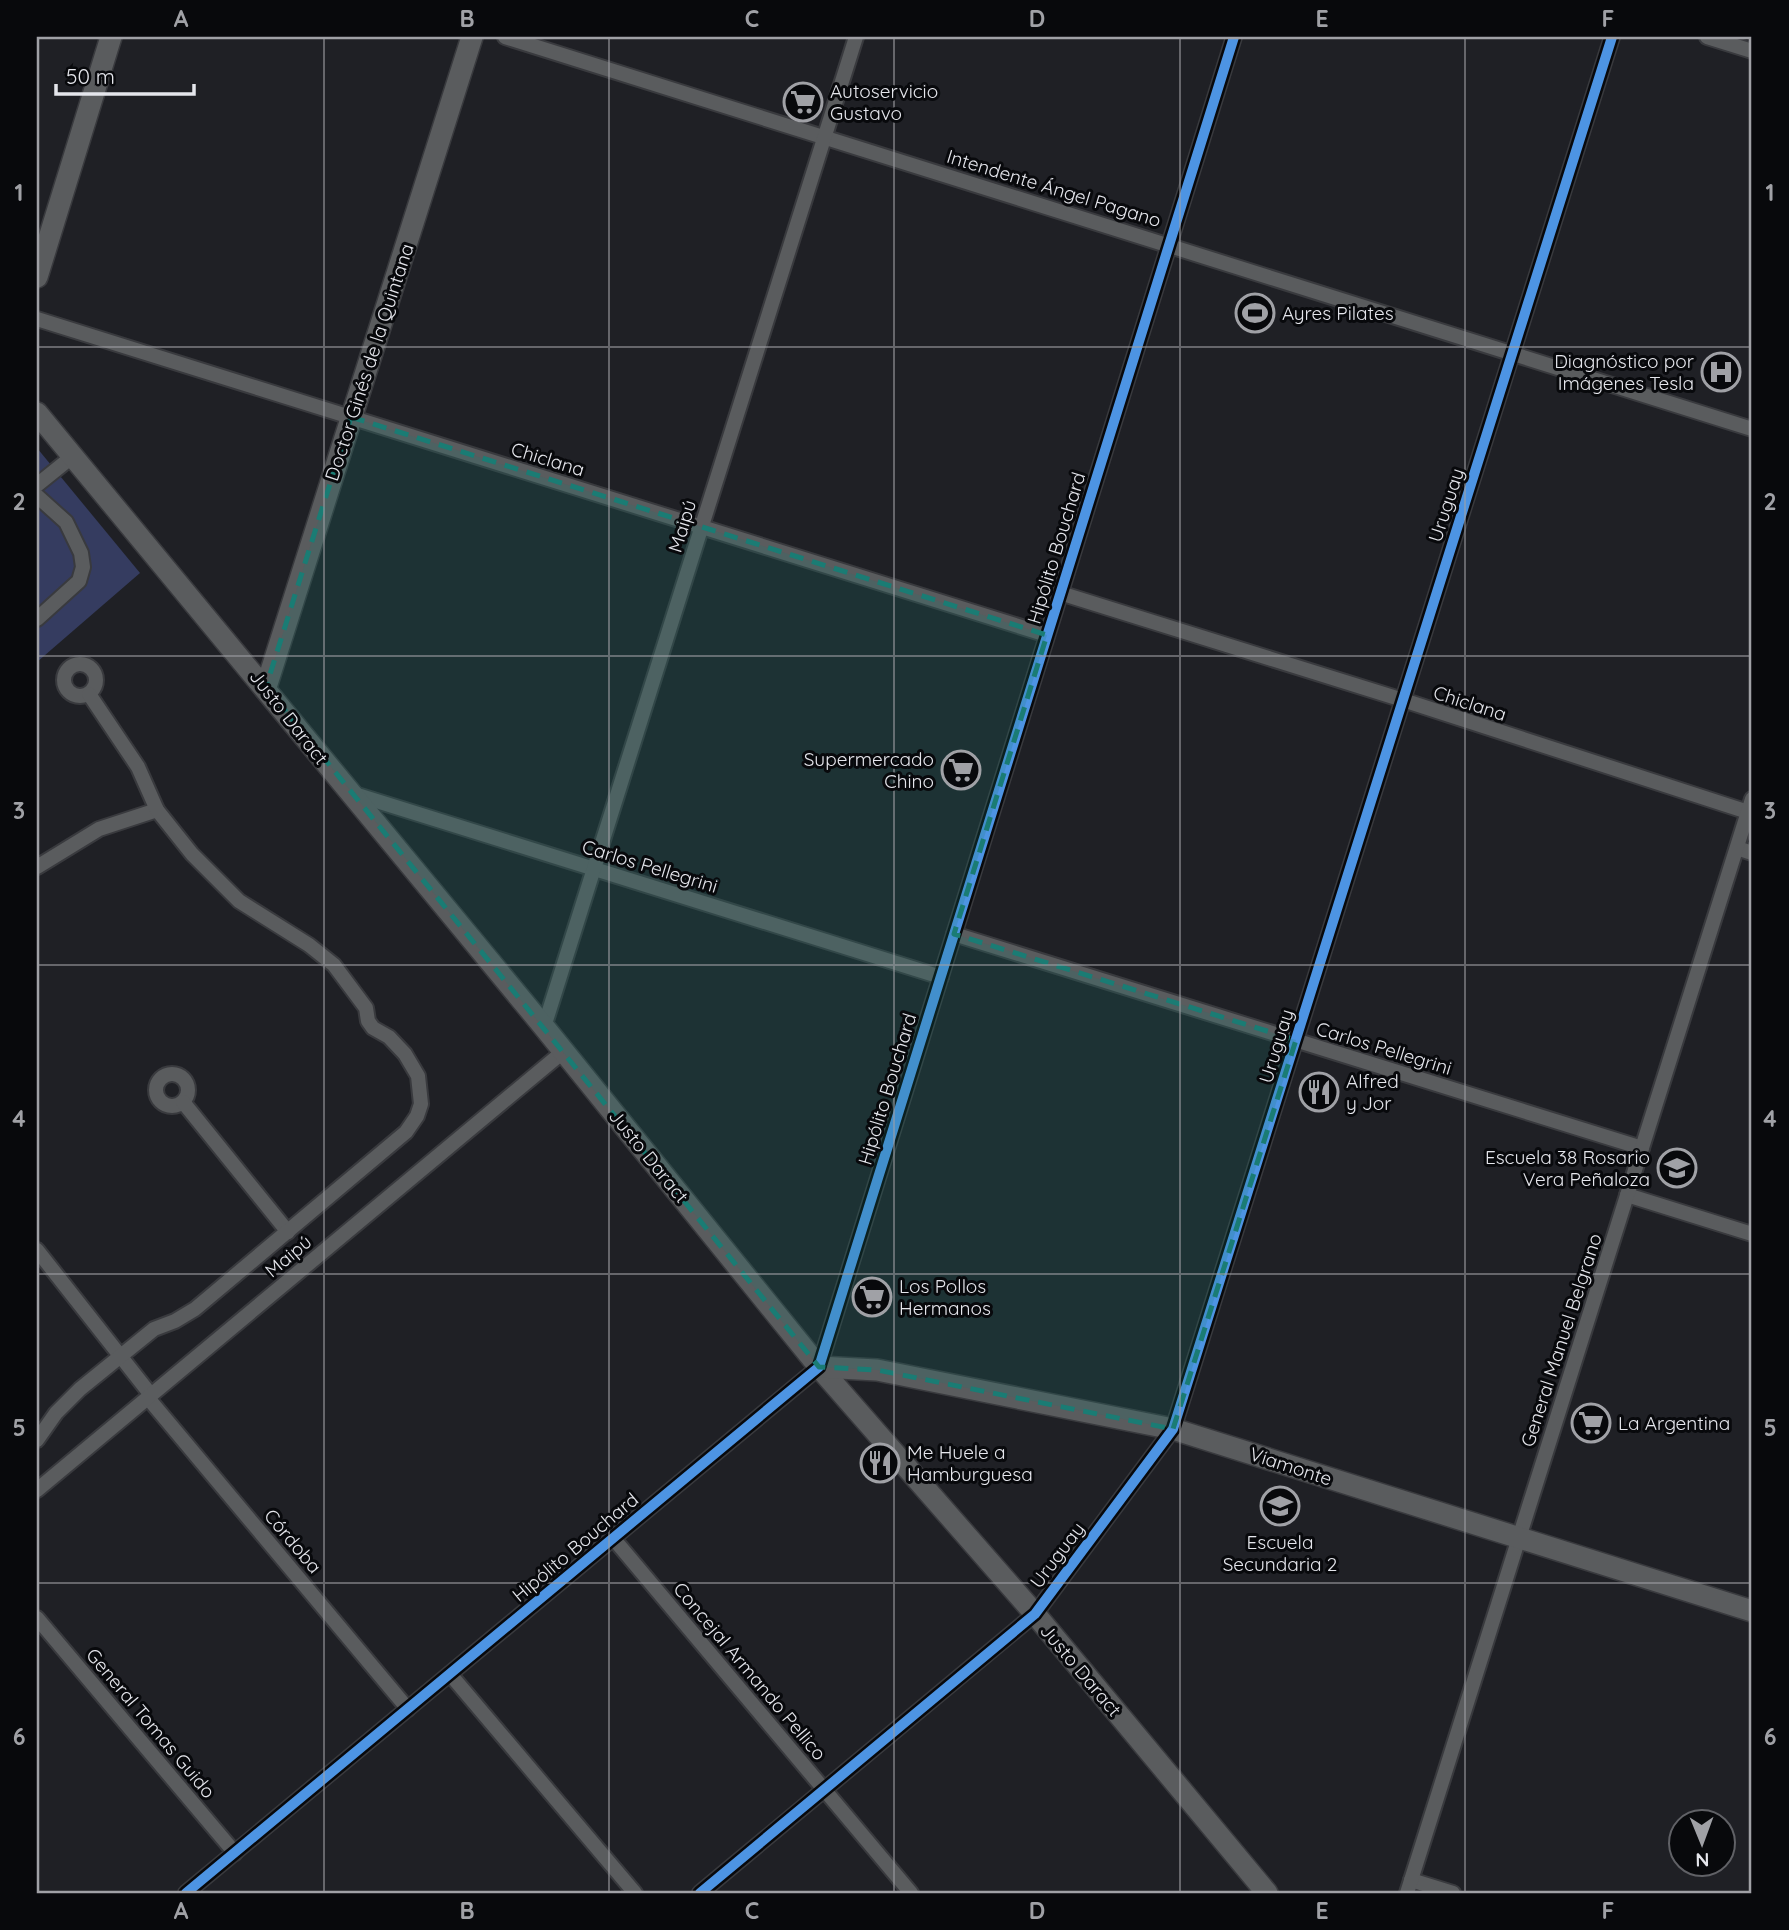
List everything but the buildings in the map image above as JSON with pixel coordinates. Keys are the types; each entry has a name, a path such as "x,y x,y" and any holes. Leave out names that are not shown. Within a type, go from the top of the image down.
{"street":[{"path":"37,277 111,37"},
{"name":"Doctor Ginés de la Quintana","path":"266,687 472,37"},
{"name":"Intendente Ángel Pagano","path":"505,37 1752,429"},
{"name":"Maipú","path":"544,1027 856,37"},
{"name":"Hipólito Bouchard","path":"186,1893 819,1367 1234,37"},
{"name":"Uruguay","path":"699,1893 1035,1614 1173,1429 1612,37"},
{"path":"1707,37 1752,51"},
{"name":"Chiclana","path":"37,319 1047,635"},
{"name":"Justo Daract","path":"37,413 266,687 348,792 564,1051 819,1367 1035,1614 1267,1893"},
{"path":"37,485 73,456"},
{"path":"37,496 66,522 81,552 83,567 79,581 37,619"},
{"name":"Chiclana","path":"1060,593 1750,806"},
{"path":"37,1440 56,1413 120,1356 154,1329 195,1309 406,1132 417,1116 421,1104 418,1076 405,1054 389,1037 373,1028 368,1021 366,1008 334,965 309,945 239,901 192,854 157,810 138,767 89,694"},
{"name":"Carlos Pellegrini","path":"348,792 941,977"},
{"name":"General Manuel Belgrano","path":"1409,1887 1750,806"},
{"path":"37,867 99,829 157,810"},
{"path":"1737,848 1752,853"},
{"name":"Carlos Pellegrini","path":"954,934 1642,1148"},
{"name":"Maipú","path":"37,1490 564,1051"},
{"path":"183,1102 288,1232"},
{"path":"1627,1195 1752,1234"},
{"name":"Córdoba","path":"37,1251 149,1397 408,1709"},
{"name":"Viamonte","path":"819,1367 877,1370 1173,1429 1752,1611"},
{"name":"Concejal Armando Pellico","path":"613,1538 911,1893"},
{"name":"General Tomas Guido","path":"37,1618 235,1853"},
{"path":"450,1674 635,1893"},
{"path":"1409,1887 1453,1893"}],"highlighted area":[{"path":"351,417 1047,635 954,934 1296,1040 1173,1429 877,1370 819,1367 266,687"}],"shaded area":[{"path":"37,448 140,573 37,662"}],"cycle path":[{"path":"186,1893 819,1367 1234,37"},
{"path":"700,1893 1035,1614 1173,1429 1612,37"}],"place":[{"name":"Autoservicio Gustavo","path":"803,102"},
{"name":"Ayres Pilates","path":"1255,313"},
{"name":"Diagnóstico por Imágenes Tesla","path":"1721,372"},
{"name":"Supermercado Chino","path":"961,770"},
{"name":"Alfred y Jor","path":"1319,1092"},
{"name":"Escuela 38 Rosario Vera Peñaloza","path":"1677,1168"},
{"name":"Los Pollos Hermanos","path":"872,1297"},
{"name":"La Argentina","path":"1591,1423"},
{"name":"Me Huele a Hamburguesa","path":"880,1463"},
{"name":"Escuela Secundaria 2","path":"1280,1506"}]}
